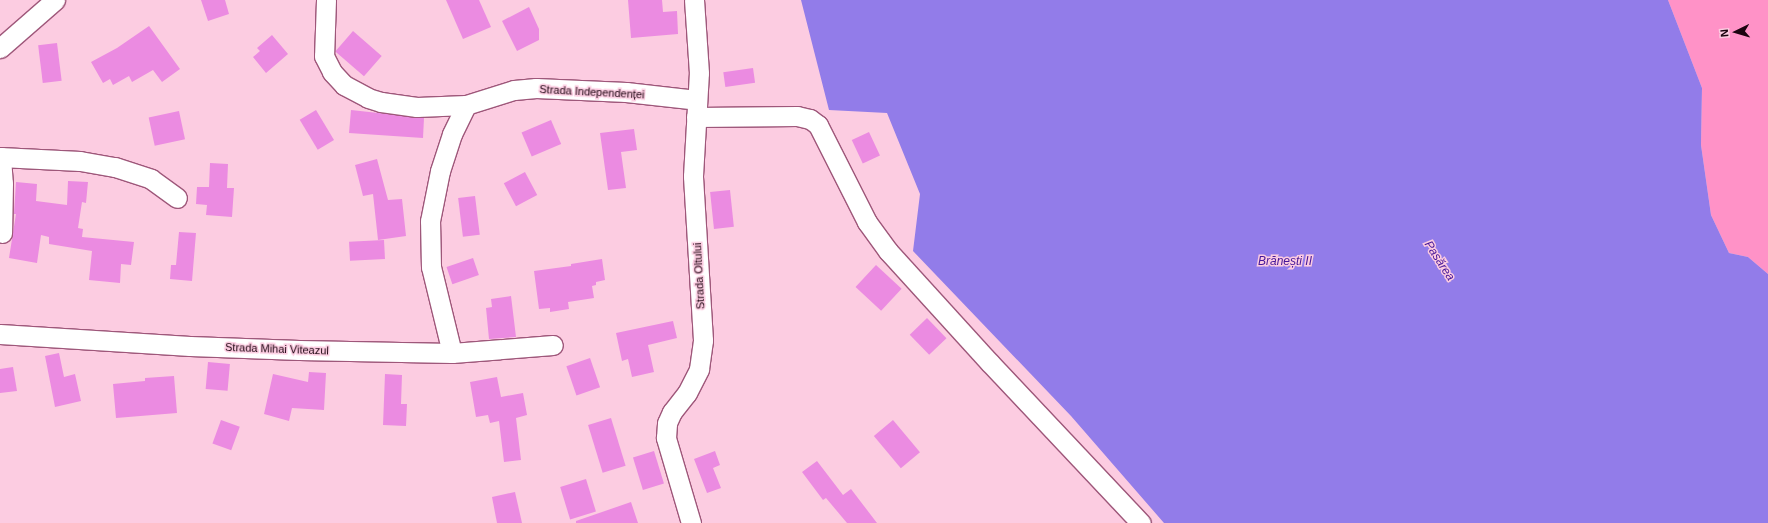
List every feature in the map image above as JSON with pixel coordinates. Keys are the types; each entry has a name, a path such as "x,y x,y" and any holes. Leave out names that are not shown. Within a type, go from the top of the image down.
{"street":[{"path":"0,48 55,0"},
{"name":"Strada Independenței","path":"326,0 324,56 332,72 344,84 368,98 398,106 434,107 466,105 514,90 536,88 626,92 697,108"},
{"name":"Strada Oltului","path":"691,523 666,438 667,423 672,412 687,393 699,369 703,340 693,176 697,108 698,47 694,0"},
{"path":"452,353 431,267 430,220 440,170 452,134 466,105"},
{"path":"697,108 797,116 810,119 818,125 867,222 888,251 990,363 1141,523"},
{"path":"2,233 3,183 1,157 80,161 115,167 151,178 177,198"},
{"name":"Strada Mihai Viteazul","path":"0,334 190,346 298,350 452,353 553,345"}],"shaded area":[{"path":"1668,0 1768,0 1768,274 1748,257 1729,253 1711,215 1701,145 1702,88"}],"water":[{"name":"Brănești II","path":"801,0 1668,0 1702,88 1701,145 1711,215 1729,253 1748,257 1768,274 1768,523 1164,523 1071,416 913,251 920,194 887,113 829,110"}],"building":[{"path":"201,0 225,0 229,14 208,21"},
{"path":"446,0 479,0 491,27 463,39"},
{"path":"628,0 662,0 663,12 677,11 678,34 631,38"},
{"path":"529,7 539,29 539,40 517,51 502,21"},
{"path":"149,26 180,69 162,82 153,70 132,82 129,76 113,85 110,79 103,83 91,62 117,48"},
{"path":"353,31 382,56 364,76 335,51"},
{"path":"272,35 288,54 266,73 253,57 260,51 257,48"},
{"path":"57,43 62,81 43,83 38,45"},
{"path":"753,68 755,83 725,87 723,72"},
{"path":"316,110 334,140 318,150 300,120"},
{"path":"351,110 424,118 423,138 349,133"},
{"path":"179,111 185,139 155,146 149,117"},
{"path":"551,120 561,144 532,156 522,133"},
{"path":"634,129 637,150 621,152 626,188 608,190 600,133"},
{"path":"869,132 880,156 863,164 852,140"},
{"path":"377,159 388,200 402,199 406,236 378,240 373,194 363,196 355,165"},
{"path":"210,163 228,164 227,188 234,188 232,217 206,215 207,205 196,204 197,187 209,187"},
{"path":"525,172 537,195 516,206 504,183"},
{"path":"68,181 88,182 86,203 82,202 78,228 83,229 82,237 134,242 131,265 121,264 120,283 89,280 92,251 49,244 49,237 41,235 37,263 9,258 16,214 14,214 16,182 37,184 36,201 67,205"},
{"path":"730,190 734,227 714,229 710,192"},
{"path":"475,196 480,235 463,237 458,198"},
{"path":"179,232 196,233 192,281 170,279 171,265 176,265"},
{"path":"384,240 385,259 350,261 349,242"},
{"path":"473,258 479,275 452,284 447,267"},
{"path":"602,259 605,280 596,282 596,285 592,286 594,298 568,302 569,309 550,312 550,308 539,309 534,271 571,266 571,264"},
{"path":"876,265 902,289 881,311 856,287"},
{"path":"511,296 516,337 489,339 486,308 492,307 491,299"},
{"path":"927,318 946,338 929,355 910,335"},
{"path":"673,321 677,338 648,345 654,372 632,377 628,359 622,361 616,333"},
{"path":"59,353 64,377 75,374 81,401 55,407 45,356"},
{"path":"590,358 600,387 576,395 566,366"},
{"path":"208,362 230,364 228,391 206,389"},
{"path":"13,367 17,391 0,393 0,369"},
{"path":"309,372 326,373 324,410 292,408 289,421 264,414 273,374 308,382"},
{"path":"385,374 402,375 401,404 407,404 406,426 383,425"},
{"path":"174,376 177,413 116,418 113,384 145,381 145,378"},
{"path":"497,377 501,397 523,393 527,415 516,418 521,460 504,462 499,421 490,423 488,415 476,417 470,382"},
{"path":"611,418 626,466 603,473 588,425"},
{"path":"221,420 240,427 231,450 212,443"},
{"path":"893,420 920,452 901,468 874,436"},
{"path":"654,451 664,484 643,490 633,457"},
{"path":"715,451 720,465 713,468 721,488 707,493 694,459"},
{"path":"817,461 843,495 851,489 877,523 847,523 826,498 823,500 802,472"},
{"path":"586,479 596,512 570,519 560,487"},
{"path":"515,492 522,523 497,523 492,497"},
{"path":"631,502 638,523 576,523 576,521"}],"water label":[{"name":"Pasărea","path":"1439,261"}]}
